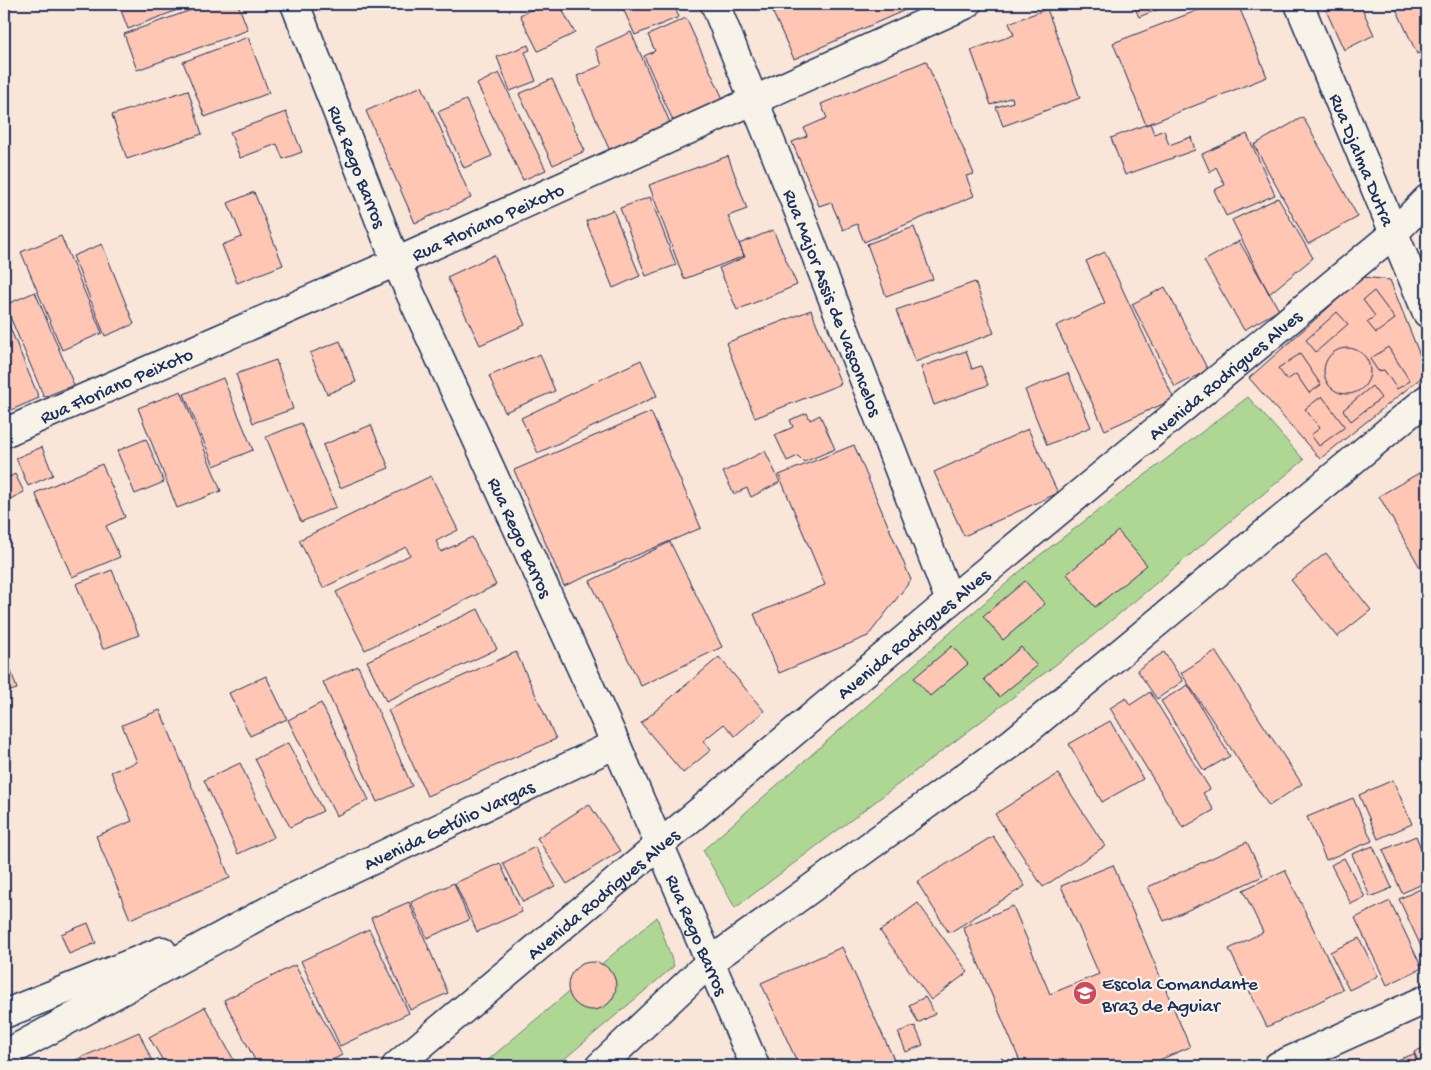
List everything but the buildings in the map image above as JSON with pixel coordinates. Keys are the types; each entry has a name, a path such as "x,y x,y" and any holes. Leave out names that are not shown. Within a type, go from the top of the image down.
{"street":[{"name":"Rua Rego Barros","path":"295,4 396,262 616,744 755,1066"},
{"name":"Rua Major Assis de Vasconcelos","path":"715,4 755,99 950,601"},
{"name":"Rua Floriano Peixoto","path":"4,434 396,262 967,4"},
{"name":"Rua Djalma Dutra","path":"1299,4 1427,313"},
{"name":"Avenida Rodrigues Alves","path":"396,1066 661,846 950,601 1393,234 1427,198"},
{"path":"600,1066 711,961 1012,742 1427,399"},
{"name":"Avenida Getúlio Vargas","path":"4,1054 282,903 616,744"},
{"name":"Avenida Getúlio Vargas","path":"4,1014 282,903"},
{"path":"1278,1066 1427,999"},
{"path":"4,1054 10,1066"}],"green space":[{"path":"1248,397 1304,460 1083,644 735,908 703,850 1032,561"},
{"path":"657,917 674,966 556,1066 481,1066"}],"place":[{"name":"Escola Comandante Braz de Aguiar","path":"1085,993"}]}
